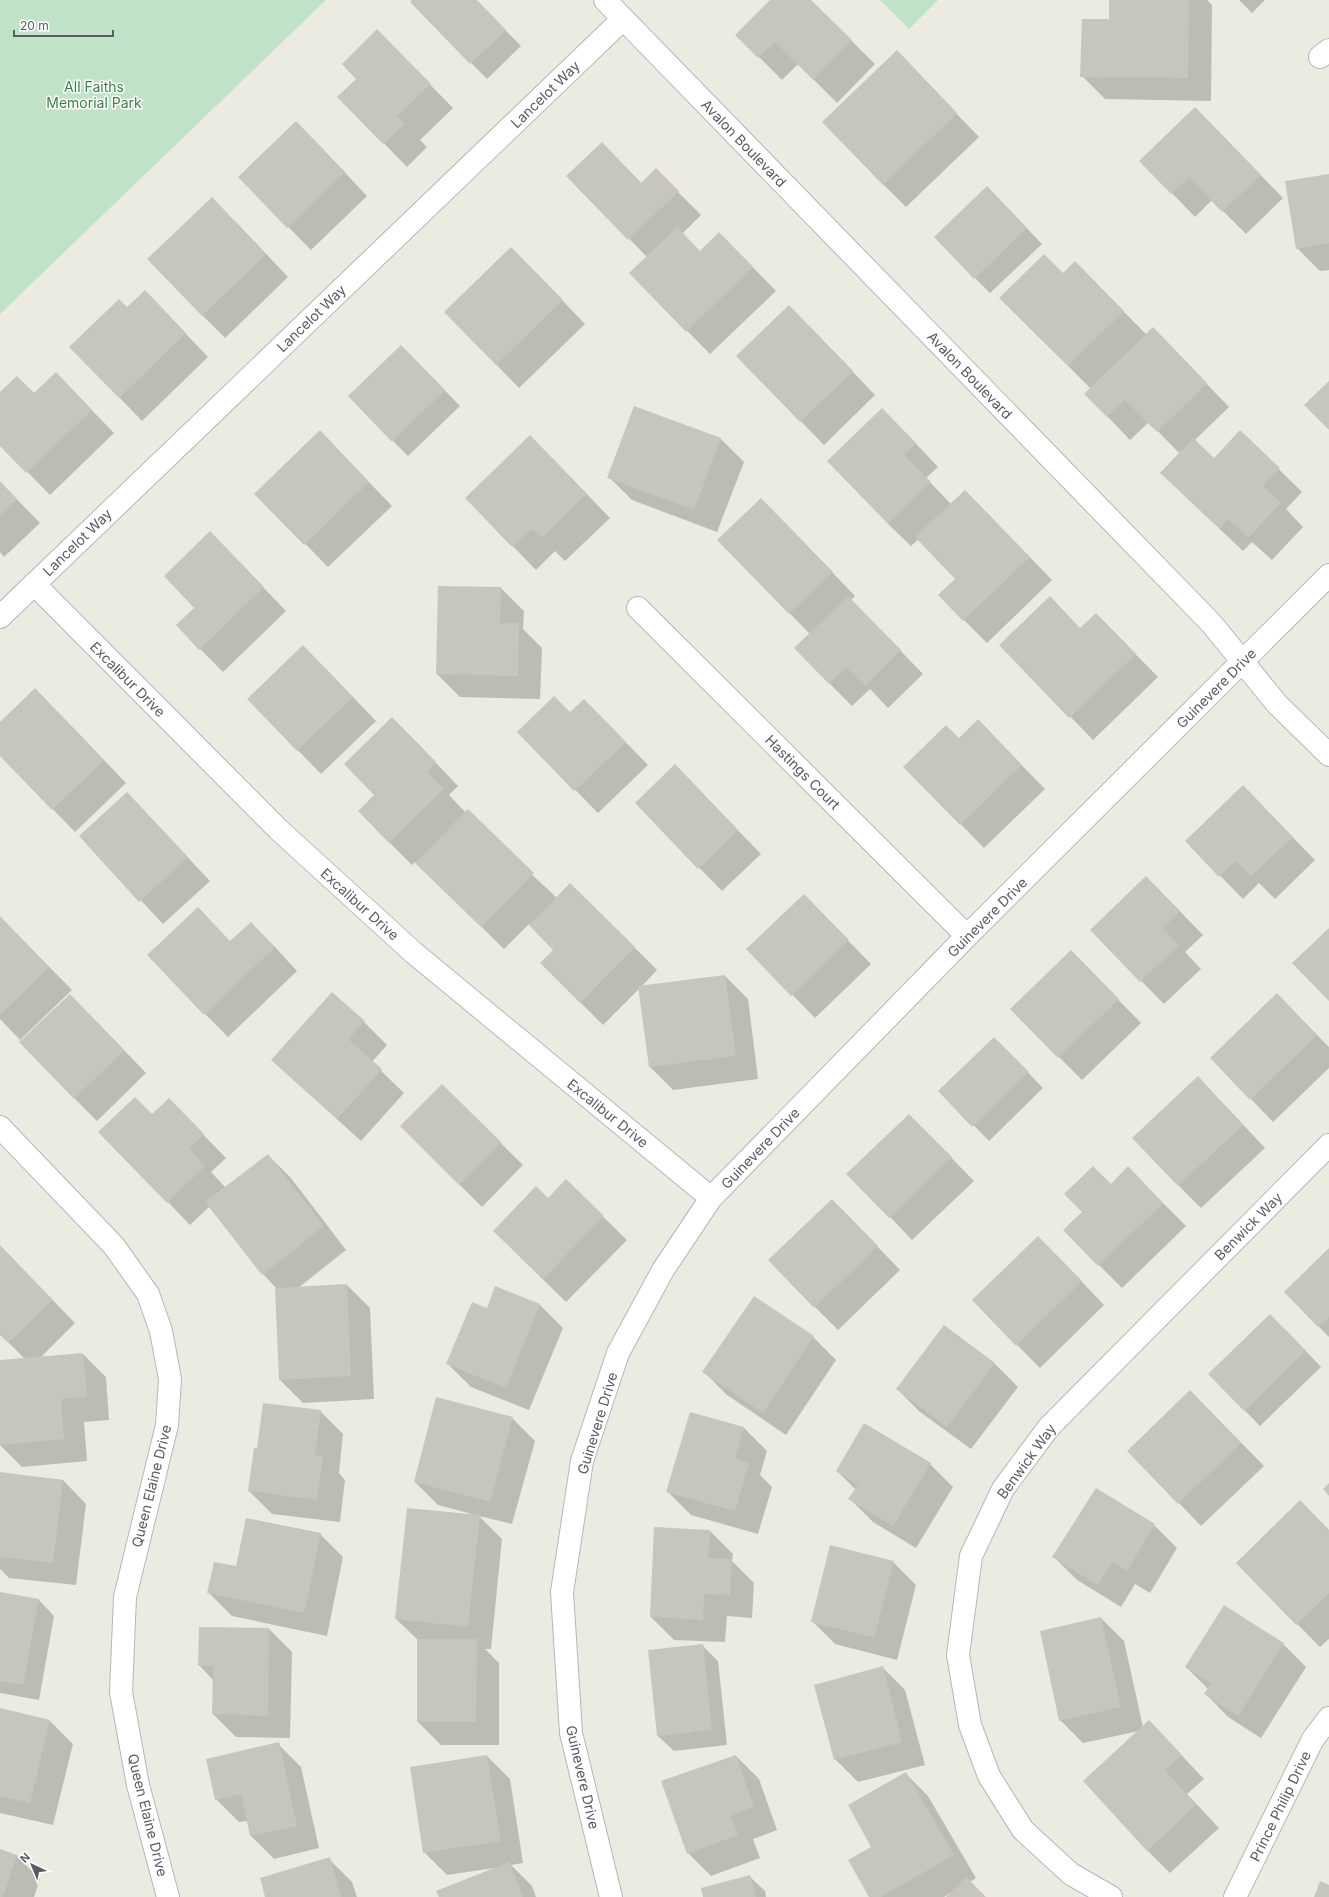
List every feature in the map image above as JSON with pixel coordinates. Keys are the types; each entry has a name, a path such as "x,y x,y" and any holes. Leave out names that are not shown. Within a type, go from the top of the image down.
{"street":[{"name":"Avalon Boulevard","path":"605,0 1200,611 1243,661 1277,704 1329,755"},
{"name":"Lancelot Way","path":"0,617 623,19"},
{"name":"Guinevere Drive","path":"611,1897 571,1733 562,1592 582,1461 618,1352 663,1270 711,1198 967,936 1329,575"},
{"name":"Excalibur Drive","path":"34,584 284,836 414,953 711,1198"},
{"name":"Hastings Court","path":"638,608 967,936"},
{"name":"Queen Elaine Drive","path":"0,1127 114,1246 148,1294 161,1331 170,1379 167,1425 125,1597 121,1692 138,1785 168,1897"},
{"name":"Benwick Way","path":"1111,1897 1071,1874 1023,1830 989,1776 970,1725 958,1655 971,1556 1003,1489 1049,1427 1329,1145"},
{"name":"Prince Philip Drive","path":"1235,1897 1313,1739 1329,1718"}],"green space":[{"name":"All Faiths Memorial Park","path":"0,0 326,0 0,314"},
{"path":"880,0 938,0 909,29"}],"building":[{"path":"412,0 477,0 506,30 470,64 410,2"},
{"path":"770,0 811,0 852,40 813,80 775,42 758,58 735,35"},
{"path":"1109,0 1189,0 1188,78 1080,77 1082,19 1109,19"},
{"path":"377,29 431,84 397,116 405,124 383,144 337,97 356,79 342,64"},
{"path":"897,50 957,113 883,185 822,122"},
{"path":"1195,107 1261,175 1222,212 1189,177 1171,194 1139,161"},
{"path":"296,121 345,172 287,228 238,177"},
{"path":"602,142 641,183 656,168 679,191 628,240 566,176"},
{"path":"1329,174 1329,243 1296,249 1285,181"},
{"path":"987,186 1027,228 974,279 934,237"},
{"path":"212,197 266,254 202,316 147,259"},
{"path":"677,227 700,251 719,232 753,267 686,332 629,273"},
{"path":"511,247 563,300 496,365 444,312"},
{"path":"1044,254 1063,273 1075,261 1124,311 1068,366 999,298"},
{"path":"145,290 186,333 119,398 69,347 119,299 127,307"},
{"path":"789,305 853,371 800,422 736,356"},
{"path":"1153,327 1207,383 1157,432 1125,400 1107,417 1084,394"},
{"path":"401,345 445,390 392,442 348,396"},
{"path":"56,372 92,410 26,473 0,446 0,392 17,376 34,393"},
{"path":"1329,381 1329,430 1304,405"},
{"path":"634,406 721,438 694,510 607,478"},
{"path":"882,408 916,443 904,455 931,482 888,524 827,461"},
{"path":"320,430 369,482 304,545 254,494"},
{"path":"1240,430 1280,468 1263,486 1281,503 1248,538 1228,519 1220,529 1160,473 1193,438 1214,458"},
{"path":"530,435 587,494 541,538 532,529 512,547 465,498"},
{"path":"0,481 17,499 0,516"},
{"path":"965,490 1030,557 963,621 938,595 955,579 915,537"},
{"path":"761,498 833,572 789,614 717,540"},
{"path":"210,531 264,587 199,650 176,625 194,608 164,576"},
{"path":"438,586 501,587 500,623 519,623 518,676 436,674"},
{"path":"848,596 901,650 865,686 846,667 829,684 794,648"},
{"path":"1050,596 1080,628 1096,613 1136,654 1069,718 999,645"},
{"path":"303,645 353,697 297,751 247,699"},
{"path":"35,688 104,760 52,810 0,756 0,722"},
{"path":"554,696 570,712 584,699 626,742 574,791 517,732"},
{"path":"392,717 436,762 427,772 444,789 389,843 358,811 374,795 344,764"},
{"path":"978,719 1022,765 960,825 903,767 946,725 959,738"},
{"path":"675,764 738,830 698,869 635,803"},
{"path":"1243,785 1293,837 1251,876 1236,861 1219,877 1185,841"},
{"path":"127,792 188,857 139,902 79,836"},
{"path":"468,809 534,873 481,927 415,863"},
{"path":"1146,876 1180,911 1163,928 1179,945 1140,982 1090,930"},
{"path":"570,883 635,947 580,1003 540,963 553,950 529,925"},
{"path":"804,894 849,940 791,996 746,949"},
{"path":"198,907 230,941 251,922 275,947 204,1015 147,955"},
{"path":"0,916 49,967 0,1015"},
{"path":"1329,928 1329,1001 1292,963"},
{"path":"1071,950 1119,999 1058,1058 1010,1009"},
{"path":"725,975 736,1056 649,1067 638,986"},
{"path":"332,992 365,1021 348,1039 382,1069 337,1119 271,1060"},
{"path":"1277,993 1317,1035 1250,1100 1210,1058"},
{"path":"70,994 124,1050 74,1099 19,1042"},
{"path":"994,1037 1029,1072 972,1127 938,1091"},
{"path":"1198,1076 1243,1125 1178,1186 1132,1138"},
{"path":"442,1084 501,1142 459,1185 400,1126"},
{"path":"135,1097 152,1114 169,1098 204,1134 189,1149 205,1166 167,1203 98,1132"},
{"path":"909,1114 952,1157 889,1218 846,1174"},
{"path":"268,1154 324,1226 262,1275 205,1202"},
{"path":"1093,1166 1111,1184 1128,1166 1163,1203 1098,1266 1063,1230 1082,1212 1064,1194"},
{"path":"566,1179 604,1216 543,1279 493,1231 536,1186 548,1198"},
{"path":"832,1199 878,1246 814,1308 768,1260"},
{"path":"1038,1236 1082,1281 1016,1346 972,1300"},
{"path":"0,1245 53,1300 8,1343 0,1335"},
{"path":"1329,1248 1329,1317 1318,1327 1284,1292"},
{"path":"347,1284 351,1376 279,1380 275,1288"},
{"path":"495,1286 540,1304 506,1388 446,1364 472,1302 487,1308"},
{"path":"754,1296 814,1336 763,1413 702,1372"},
{"path":"1270,1314 1306,1351 1244,1411 1208,1374"},
{"path":"944,1325 995,1363 947,1427 896,1389"},
{"path":"83,1353 87,1397 61,1399 64,1439 0,1445 0,1360"},
{"path":"1190,1390 1241,1443 1178,1504 1127,1451"},
{"path":"436,1397 513,1417 490,1502 414,1482"},
{"path":"263,1403 321,1410 315,1456 323,1456 317,1500 248,1491 254,1448 257,1448"},
{"path":"690,1412 744,1427 735,1459 749,1463 735,1511 666,1492"},
{"path":"864,1423 931,1463 893,1526 848,1499 858,1485 836,1471"},
{"path":"0,1472 63,1480 53,1563 0,1557"},
{"path":"1329,1483 1329,1496 1323,1489"},
{"path":"1096,1488 1155,1524 1127,1571 1112,1562 1098,1585 1052,1557"},
{"path":"1300,1500 1329,1530 1329,1593 1296,1625 1236,1563"},
{"path":"407,1508 480,1515 468,1627 395,1619"},
{"path":"246,1518 321,1533 304,1613 207,1593 214,1562 236,1566"},
{"path":"654,1527 710,1530 708,1558 732,1559 730,1595 704,1594 703,1620 650,1617"},
{"path":"830,1545 894,1561 874,1638 811,1622"},
{"path":"0,1592 39,1599 23,1685 0,1681"},
{"path":"1224,1605 1284,1643 1238,1716 1204,1694 1211,1683 1185,1667"},
{"path":"1101,1617 1121,1707 1059,1721 1040,1631"},
{"path":"199,1627 269,1628 268,1716 212,1714 213,1666 198,1666"},
{"path":"417,1639 477,1639 476,1722 417,1722"},
{"path":"703,1644 712,1730 657,1736 648,1650"},
{"path":"883,1666 902,1742 834,1760 814,1685"},
{"path":"0,1708 50,1720 30,1803 0,1796"},
{"path":"1149,1720 1182,1755 1165,1770 1196,1805 1147,1851 1083,1781"},
{"path":"279,1742 297,1826 250,1836 241,1794 215,1800 206,1759"},
{"path":"487,1755 501,1841 423,1853 410,1767"},
{"path":"736,1755 754,1807 731,1816 738,1835 687,1854 661,1781"},
{"path":"906,1772 954,1855 881,1897 869,1897 848,1860 871,1847 848,1805"},
{"path":"0,1849 17,1855 3,1897 0,1897"},
{"path":"330,1857 341,1897 265,1897 260,1878"},
{"path":"509,1862 523,1897 439,1897 436,1891"},
{"path":"750,1875 756,1897 703,1897 701,1888"},
{"path":"966,1877 986,1897 946,1897"},
{"path":"1320,1881 1329,1885 1329,1897 1314,1897"}]}
